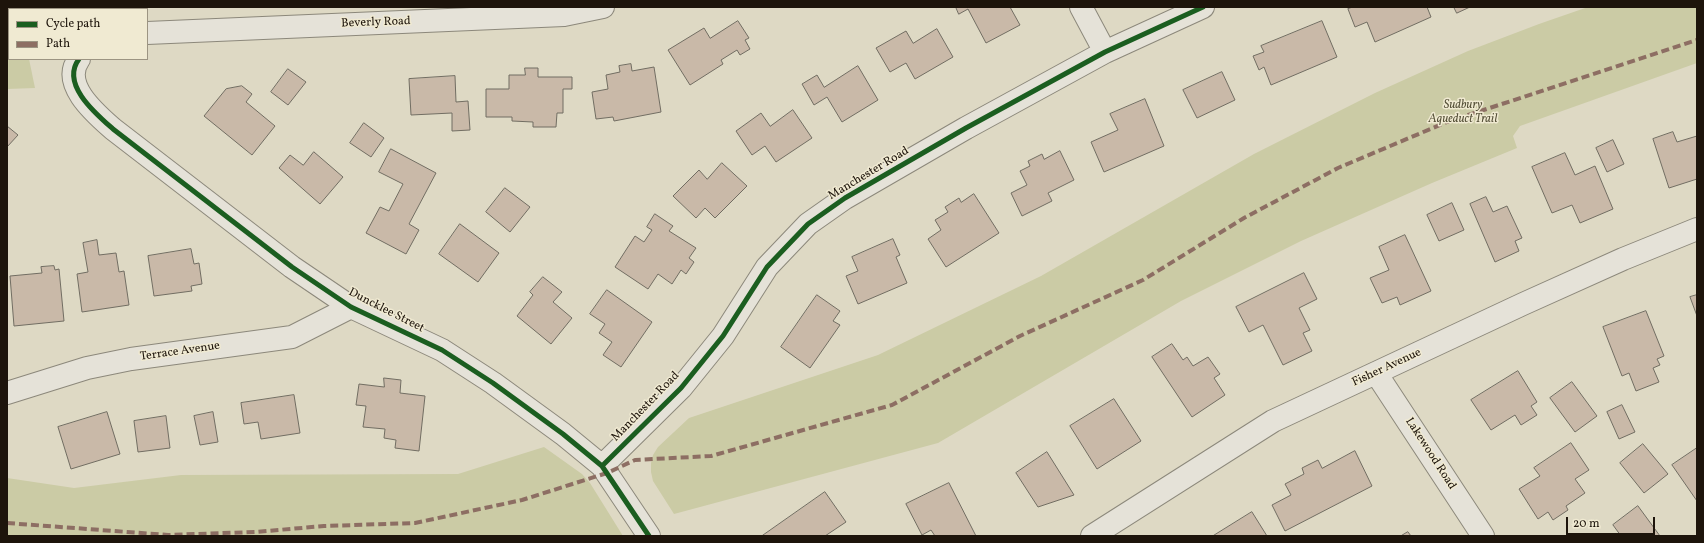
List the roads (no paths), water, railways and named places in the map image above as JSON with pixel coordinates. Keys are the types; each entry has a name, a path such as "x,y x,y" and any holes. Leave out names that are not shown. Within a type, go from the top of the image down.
{"street":[{"name":"Beverly Road","path":"148,33 564,15 603,7"},
{"path":"1082,7 1105,52"},
{"name":"Manchester Road","path":"602,466 681,388 723,336 767,267 808,224 851,194 966,128 1105,52 1203,7"},
{"name":"Duncklee Street","path":"72,65 76,86 89,106 113,129 292,267 351,307 442,350 493,383 557,429 602,466 649,536"},
{"name":"Fisher Avenue","path":"1092,536 1273,421 1376,372 1623,259 1697,229"},
{"name":"Terrace Avenue","path":"7,393 87,368 131,359 292,337 351,307"},
{"name":"Lakewood Road","path":"1376,372 1483,536"}],"park label":[{"name":"Sudbury Aqueduct Trail","path":"1463,113"}]}
